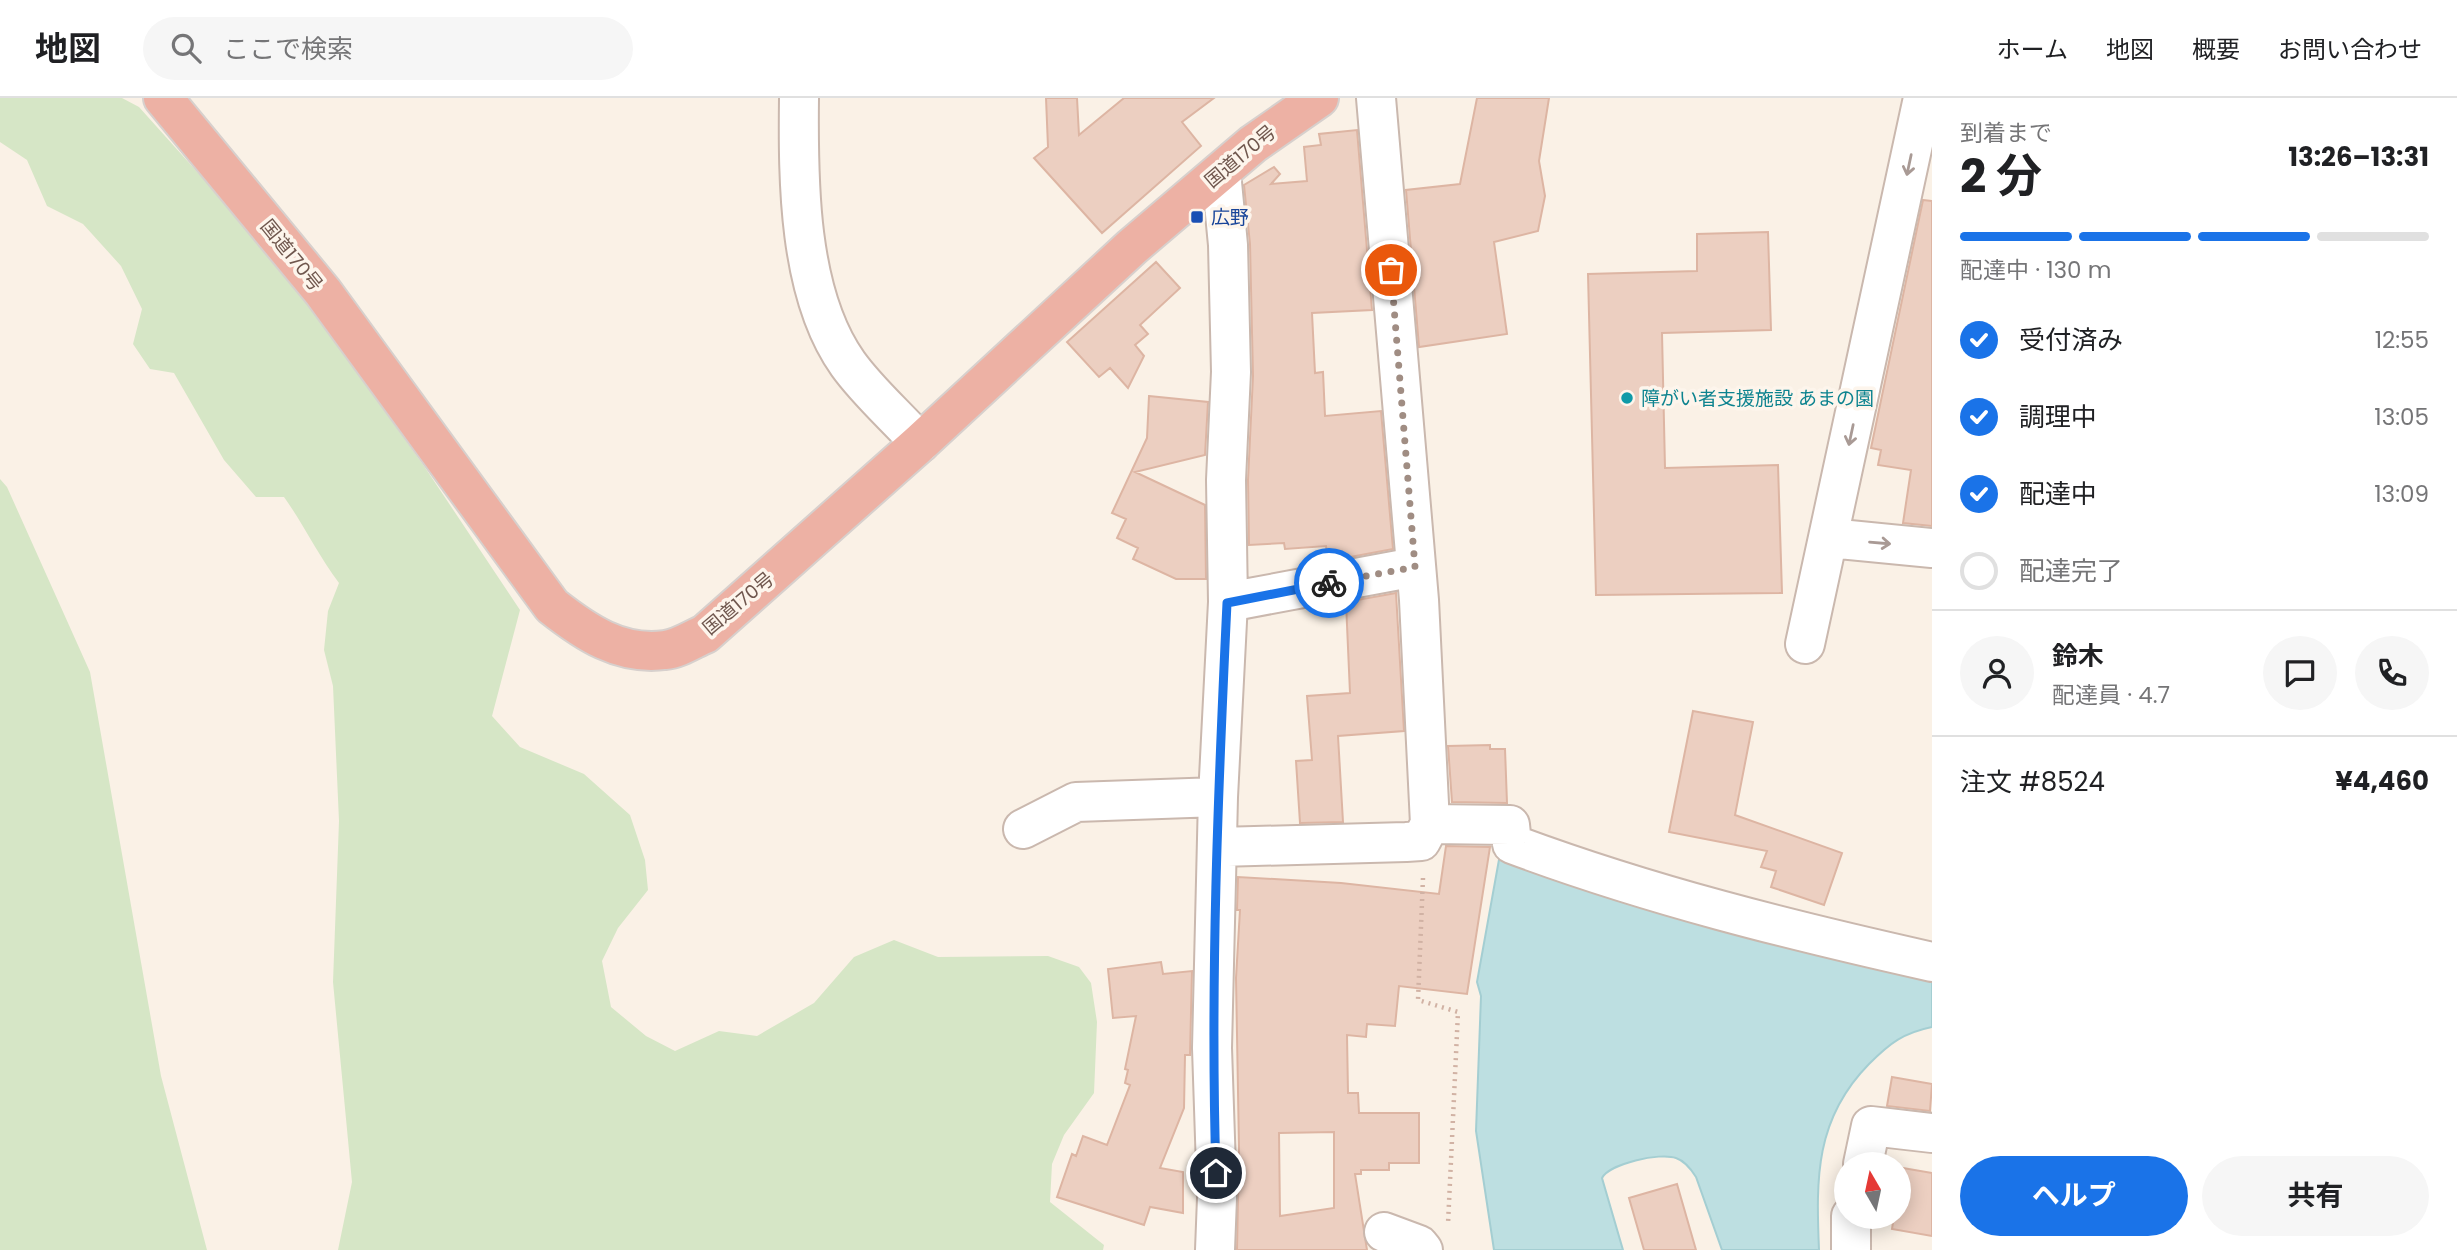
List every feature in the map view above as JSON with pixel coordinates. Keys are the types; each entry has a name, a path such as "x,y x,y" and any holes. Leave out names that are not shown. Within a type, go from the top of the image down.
{"highway":[{"name":"国道170号","path":"163,98 323,292 552,606 588,634 625,648 666,650 705,634 920,443 1132,247 1305,103"}],"street":[{"path":"799,98 800,214 822,313 848,363 920,443"},
{"path":"1376,98 1415,567 1425,832"},
{"path":"1805,644 1923,98"},
{"path":"1215,1250 1217,1198 1212,1048 1219,847 1218,797 1227,603 1226,480 1231,372 1228,245 1220,172"},
{"path":"1829,538 1932,548"},
{"path":"1227,603 1415,567"},
{"path":"1023,829 1076,802 1218,797"},
{"path":"1219,847 1510,825 1512,844 1596,875 1810,934 1932,961"},
{"path":"1866,1152 1871,1126 1932,1133"},
{"path":"1851,1229 1851,1250"},
{"path":"1384,1232 1419,1245 1434,1241"}],"path":[{"path":"1425,832 1418,1000 1458,1012 1449,1223 1434,1241"}],"green space":[{"path":"0,98 122,98 139,107 278,262 424,466 520,610 492,716 520,747 584,774 630,815 645,860 648,890 618,928 602,961 611,1007 646,1036 675,1051 719,1031 757,1036 814,1003 854,957 894,940 938,957 1048,956 1079,967 1091,983 1097,1022 1094,1093 1064,1135 1052,1164 1050,1202 1104,1245 1103,1250 338,1250 352,1182 333,982 339,821 333,686 324,650 328,611 339,583 284,497 256,497 224,460 174,373 150,369 133,344 142,309 121,266 83,224 47,206 27,160 0,142"},
{"path":"0,479 7,487 90,672 161,1076 207,1250 0,1250"}],"water":[{"path":"1500,854 1932,975 1932,1027 1913,1032 1884,1050 1851,1085 1838,1106 1829,1128 1819,1174 1819,1250 1722,1250 1696,1177 1690,1168 1676,1158 1659,1157 1624,1164 1602,1178 1623,1250 1494,1250 1476,1131 1481,996 1477,982"}],"building":[{"path":"1046,98 1077,98 1079,135 1124,98 1214,98 1182,122 1201,146 1102,233 1034,158 1048,147"},
{"path":"1477,98 1549,98 1539,161 1545,196 1538,231 1494,242 1507,334 1419,347 1406,190 1460,184"},
{"path":"1357,130 1372,310 1312,313 1315,373 1323,372 1325,416 1381,411 1393,549 1345,558 1344,553 1327,555 1326,546 1285,549 1284,543 1249,545 1248,480 1253,376 1250,244 1244,185 1274,167 1280,174 1271,184 1307,181 1304,147 1321,145 1319,134"},
{"path":"1923,200 1932,201 1932,526 1903,523 1911,470 1878,465 1881,450 1871,448"},
{"name":"障がい者支援施設 あまの園","path":"1768,232 1771,330 1662,333 1665,468 1778,465 1782,593 1596,595 1588,274 1697,271 1697,234"},
{"path":"1156,262 1180,288 1140,325 1148,334 1135,345 1144,356 1128,388 1110,368 1099,377 1067,342"},
{"path":"1149,396 1208,402 1205,455 1135,472 1205,505 1206,579 1176,579 1133,559 1138,548 1117,538 1126,519 1112,513 1147,438"},
{"path":"1396,593 1404,731 1338,736 1343,822 1300,823 1296,761 1312,760 1307,696 1350,693 1346,602"},
{"path":"1693,711 1753,722 1735,815 1842,853 1824,905 1771,887 1776,871 1761,867 1767,851 1669,832"},
{"path":"1490,745 1490,749 1505,749 1507,803 1452,802 1448,746"},
{"path":"1446,846 1490,847 1467,994 1399,986 1395,1026 1367,1024 1366,1037 1347,1035 1348,1093 1358,1093 1359,1113 1419,1113 1419,1163 1389,1163 1389,1170 1361,1170 1361,1174 1355,1174 1367,1250 1237,1250 1238,877 1341,883 1439,894","holes":["1334,1132 1334,1208 1280,1216 1279,1133"]},
{"path":"1161,962 1163,974 1192,971 1190,1055 1185,1055 1184,1108 1160,1168 1183,1172 1183,1213 1150,1207 1144,1225 1057,1197 1072,1154 1076,1156 1083,1136 1107,1145 1130,1085 1125,1083 1128,1070 1125,1069 1136,1016 1113,1018 1108,969"},
{"path":"1892,1077 1932,1084 1930,1111 1887,1106"},
{"path":"1911,1169 1932,1173 1932,1236 1892,1229 1911,1229"},
{"path":"1677,1184 1696,1250 1644,1250 1629,1198"}],"way so far":[{"path":"1329,583 1415,567 1391,270"}],"place":[{"name":"広野","path":"1197,217"},
{"name":"障がい者支援施設 あまの園","path":"1627,398"}],"route":[{"path":"1216,1173 1212,1048 1219,847 1218,797 1227,603 1329,583"}]}
